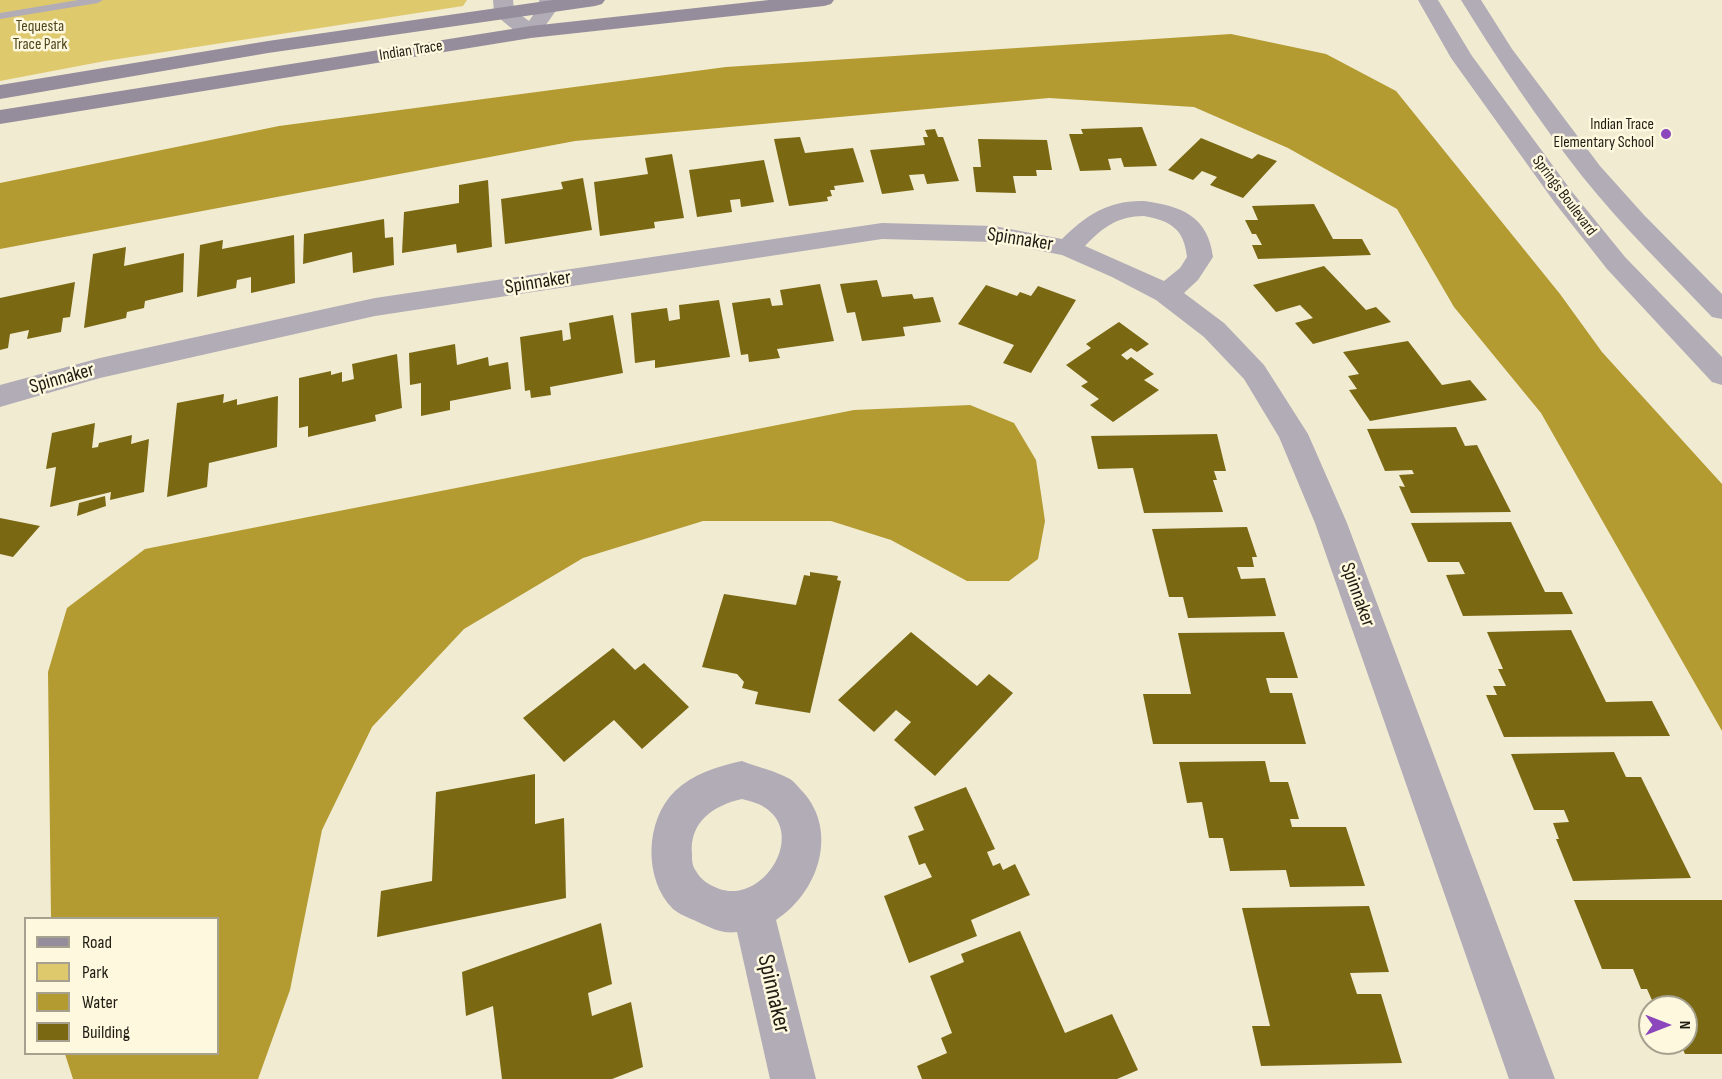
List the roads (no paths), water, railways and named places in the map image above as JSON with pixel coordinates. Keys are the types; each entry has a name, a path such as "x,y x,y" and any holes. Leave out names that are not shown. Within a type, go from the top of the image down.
{"main road":[{"name":"Indian Trace","path":"0,92 503,6 596,0"},
{"name":"Indian Trace","path":"0,117 531,32 824,0"}],"street":[{"name":"Springs Boulevard","path":"1428,0 1462,58 1564,198 1616,263 1722,375"},
{"name":"Springs Boulevard","path":"1472,0 1503,51 1591,171 1635,221 1722,310"},
{"path":"503,6 531,32 550,3"},
{"path":"1068,248 1091,225 1112,213 1133,208 1157,211 1181,220 1196,235 1200,257 1189,274 1166,294"},
{"name":"Spinnaker","path":"0,396 100,368 375,308 882,231 994,234 1068,248 1120,271 1166,294 1214,330 1254,372 1293,434 1331,523 1532,1079"},
{"name":"Spinnaker","path":"753,910 793,1079"}],"lane":[{"path":"0,16 98,0"}],"water":[{"path":"1231,34 1326,54 1396,91 1560,294 1602,352 1722,484 1722,731 1541,413 1454,307 1397,209 1288,148 1194,107 1049,98 575,141 0,249 0,183 279,126 726,67"},
{"path":"970,405 1014,423 1036,460 1045,521 1038,559 1009,581 967,581 891,540 831,521 703,521 583,558 464,629 372,727 322,830 290,990 258,1079 73,1079 65,1055 219,1055 219,917 51,917 48,672 67,608 145,549 854,410"}],"place":[{"name":"Indian Trace Elementary School","path":"1666,134"}],"park label":[{"name":"Tequesta Trace Park","path":"40,36"}]}
